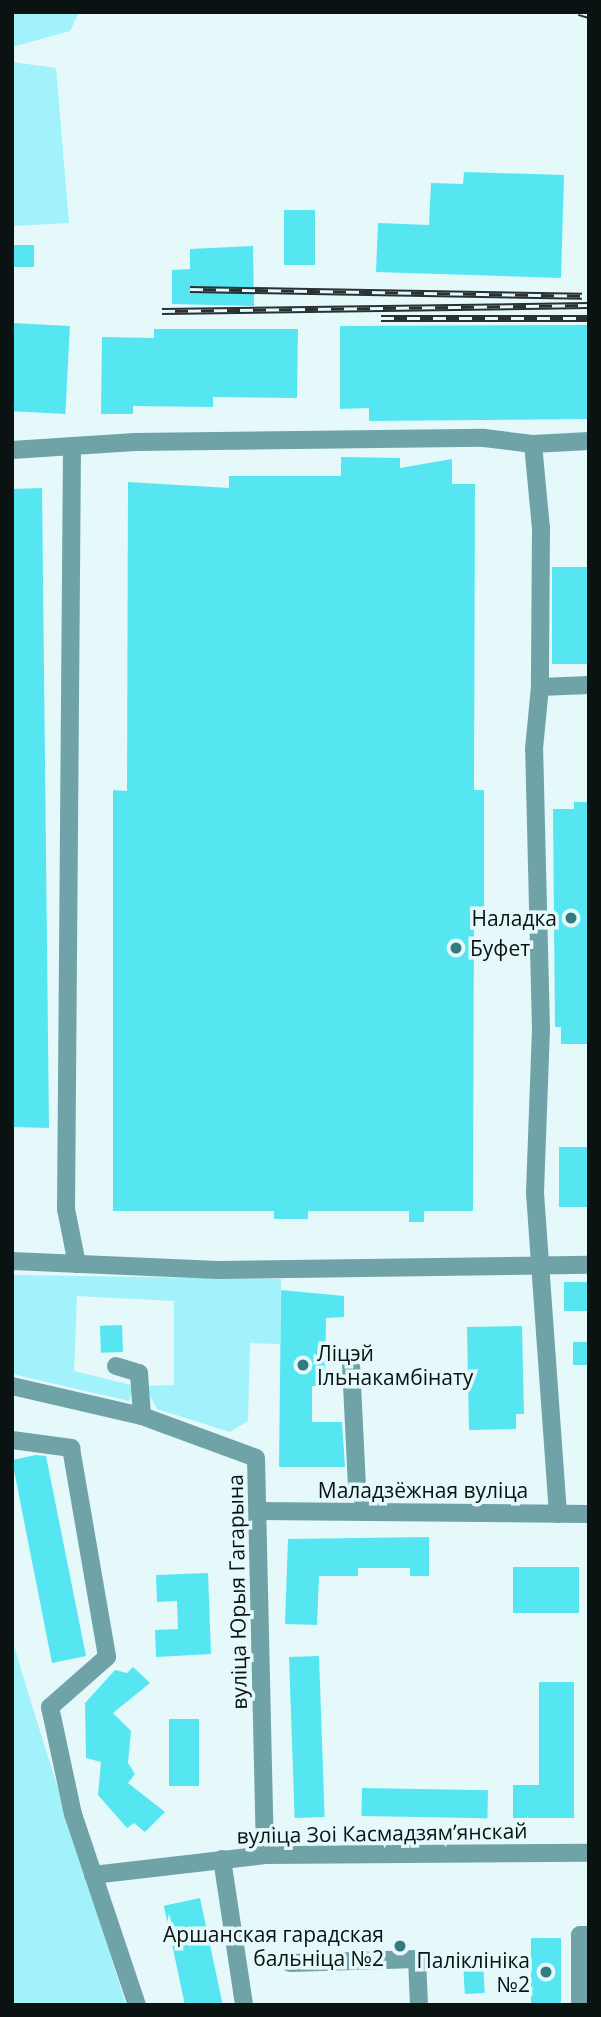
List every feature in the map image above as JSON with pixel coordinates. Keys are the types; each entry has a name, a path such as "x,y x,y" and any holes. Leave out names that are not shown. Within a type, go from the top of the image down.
{"street":[{"path":"12,450 72,446 484,438 533,444 589,441"},
{"path":"533,444 541,528 540,687 534,749 539,1266 558,1514"},
{"path":"72,446 66,1209 77,1264"},
{"path":"540,687 589,685"},
{"path":"12,1261 218,1270 589,1265"},
{"path":"351,1364 356,1488 369,1511"},
{"path":"116,1366 139,1373 142,1416"},
{"name":"вуліца Юрыя Гагарына","path":"12,1386 142,1416 251,1451 258,1511 265,1854"},
{"path":"12,1440 71,1448 107,1657 50,1707 93,1875 137,2005"},
{"name":"Маладзёжная вуліца","path":"258,1511 589,1514"},
{"name":"вуліца Зоі Касмадзямʼянскай","path":"93,1875 265,1854 589,1853"},
{"path":"222,1859 244,2005"},
{"path":"580,2005 580,1935 589,1935"},
{"path":"290,1963 416,1959 419,2005"}],"shaded area":[{"path":"12,12 79,12 70,31 12,47"},
{"path":"12,62 56,68 69,223 12,226"},
{"path":"12,1275 281,1279 280,1344 250,1343 248,1421 230,1432 157,1409 145,1386 174,1385 174,1301 77,1296 74,1371 135,1386 129,1401 12,1374"},
{"path":"12,1639 29,1696 126,2005 12,2005"}],"building":[{"path":"464,172 564,175 561,278 376,272 378,223 429,225 431,183 463,184"},
{"path":"284,210 315,210 315,265 284,265"},
{"path":"12,245 34,245 34,267 12,267"},
{"path":"253,246 254,306 172,304 172,270 190,269 190,249"},
{"path":"12,323 70,326 65,414 12,411"},
{"path":"589,325 589,419 369,421 369,408 340,409 340,326"},
{"path":"154,329 298,329 297,398 213,397 213,407 133,406 133,414 101,414 102,337 154,338"},
{"path":"341,457 400,458 400,468 452,459 452,484 475,484 474,790 484,790 484,907 474,907 473,1211 424,1211 424,1222 409,1222 409,1211 308,1211 308,1219 274,1219 274,1211 113,1211 113,790 127,791 128,482 229,488 229,476 341,476"},
{"path":"42,488 49,1128 12,1127 12,489"},
{"path":"552,567 587,567 587,664 552,664"},
{"name":"Наладка","path":"574,802 589,802 589,1044 561,1044 561,1027 555,1027 553,809 574,809"},
{"path":"559,1147 589,1147 589,1207 559,1207"},
{"path":"564,1282 589,1282 589,1311 564,1311"},
{"name":"Ліцэй Ільнакамбінату","path":"281,1290 344,1296 344,1317 326,1318 325,1386 312,1386 312,1422 342,1422 345,1467 279,1467"},
{"path":"122,1325 123,1352 101,1353 100,1326"},
{"path":"522,1326 524,1414 516,1414 516,1429 469,1430 467,1327"},
{"path":"573,1342 589,1342 589,1365 573,1365"},
{"path":"36,1455 46,1456 86,1656 52,1663 12,1460"},
{"path":"429,1537 429,1576 410,1576 410,1568 358,1568 358,1576 319,1576 317,1625 285,1624 288,1539"},
{"path":"513,1567 579,1567 579,1613 513,1613"},
{"path":"208,1573 211,1654 156,1657 155,1630 178,1629 177,1601 157,1602 156,1575"},
{"path":"319,1656 325,1817 295,1818 289,1657"},
{"path":"133,1667 150,1683 113,1713 131,1731 128,1763 135,1774 128,1783 165,1812 145,1832 134,1823 127,1828 98,1795 101,1762 86,1758 85,1703 115,1670 127,1673"},
{"path":"539,1682 574,1682 574,1818 513,1818 513,1785 539,1785"},
{"path":"169,1719 199,1719 199,1786 169,1786"},
{"path":"362,1788 488,1790 487,1818 362,1816"},
{"path":"200,1898 223,2005 185,2005 164,1906"},
{"name":"Паліклініка №2","path":"531,1938 561,1938 561,2005 531,2005"},
{"path":"483,1960 485,1993 465,1994 463,1961"}],"railway":[{"path":"579,12 589,15"},
{"path":"190,289 582,296"},
{"path":"162,311 589,305"},
{"path":"381,318 589,318"}],"place":[{"name":"Наладка","path":"571,918"},
{"name":"Буфет","path":"456,948"},
{"name":"Ліцэй Ільнакамбінату","path":"303,1365"},
{"name":"Аршанская гарадская бальніца №2","path":"400,1946"},
{"name":"Паліклініка №2","path":"546,1972"}]}
